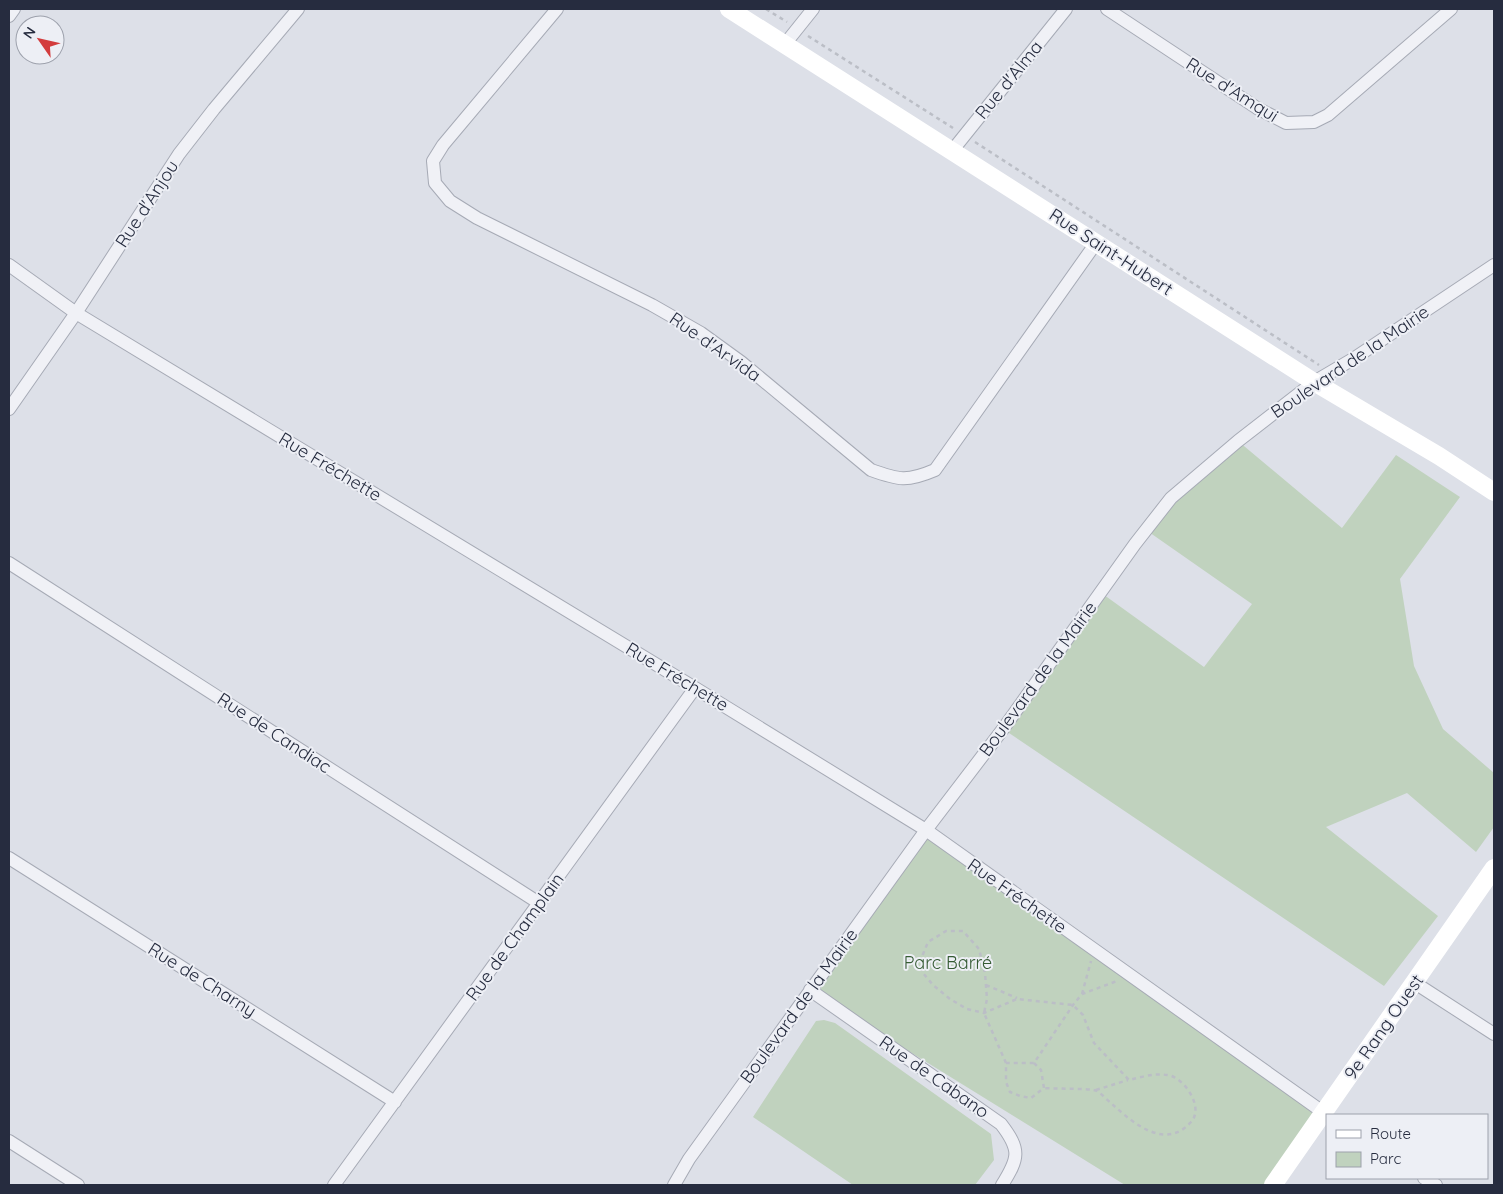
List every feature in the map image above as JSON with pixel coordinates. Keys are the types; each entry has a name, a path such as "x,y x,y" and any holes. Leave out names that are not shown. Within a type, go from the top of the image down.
{"street":[{"path":"9,16 14,9"},
{"name":"Rue d'Anjou","path":"9,409 76,313 179,154 298,9"},
{"name":"Rue d'Arvida","path":"557,9 443,145 433,161 435,183 450,201 477,218 652,305 701,333 742,362 871,470 895,478 917,478 935,470 1096,243"},
{"name":"Rue Saint-Hubert","path":"729,9 1314,382 1439,456 1494,492"},
{"path":"785,44 813,9"},
{"name":"Rue d'Alma","path":"952,151 1066,9"},
{"name":"Rue d'Amqui","path":"1107,9 1257,108 1286,124 1314,122 1328,115 1452,9"},
{"name":"Rue Fréchette","path":"9,265 76,313 926,830 1325,1114"},
{"name":"Boulevard de la Mairie","path":"674,1185 689,1160 810,990 926,830 1003,729 1135,544 1171,498 1238,441 1314,382 1353,359 1494,265"},
{"name":"Rue de Candiac","path":"9,563 539,903"},
{"name":"Rue de Champlain","path":"334,1185 695,688"},
{"name":"Rue de Charny","path":"9,858 394,1102"},
{"name":"9e Rang Ouest","path":"1273,1185 1325,1114 1494,868"},
{"path":"1414,983 1494,1034"},
{"name":"Rue de Cabano","path":"810,990 1001,1124 1011,1138 1017,1153 1012,1170 1002,1185"},
{"path":"9,1142 78,1185"}],"path":[{"name":"Rue Saint-Hubert","path":"766,9 1330,372"},
{"path":"1017,999 984,1013 967,1009 950,999 933,985 923,973 921,959 928,942 946,931 963,931 979,950 986,985 987,999 984,1013 1006,1063 1006,1082 1010,1092 1030,1098 1044,1088 1096,1090 1152,1075 1169,1075 1184,1085 1193,1097 1196,1112 1191,1121 1180,1130 1167,1135 1156,1134 1131,1120 1096,1090"},
{"path":"1034,1063 1082,994 1094,950"},
{"path":"1082,994 1130,976"},
{"path":"986,985 1017,999 1073,1005 1084,1014 1094,1043 1129,1080"},
{"path":"1006,1063 1034,1063 1041,1070 1044,1088"}],"green space":[{"path":"1238,441 1342,528 1396,455 1460,497 1400,579 1414,666 1443,729 1494,773 1494,827 1476,852 1407,793 1326,827 1438,916 1384,986 1003,729 1100,592 1204,667 1252,604 1146,530"},
{"name":"Parc Barré","path":"926,830 1324,1113 1263,1185 1125,1185 810,990"},
{"path":"824,1020 835,1023 991,1134 994,1160 975,1185 853,1185 753,1117 816,1021"}]}
